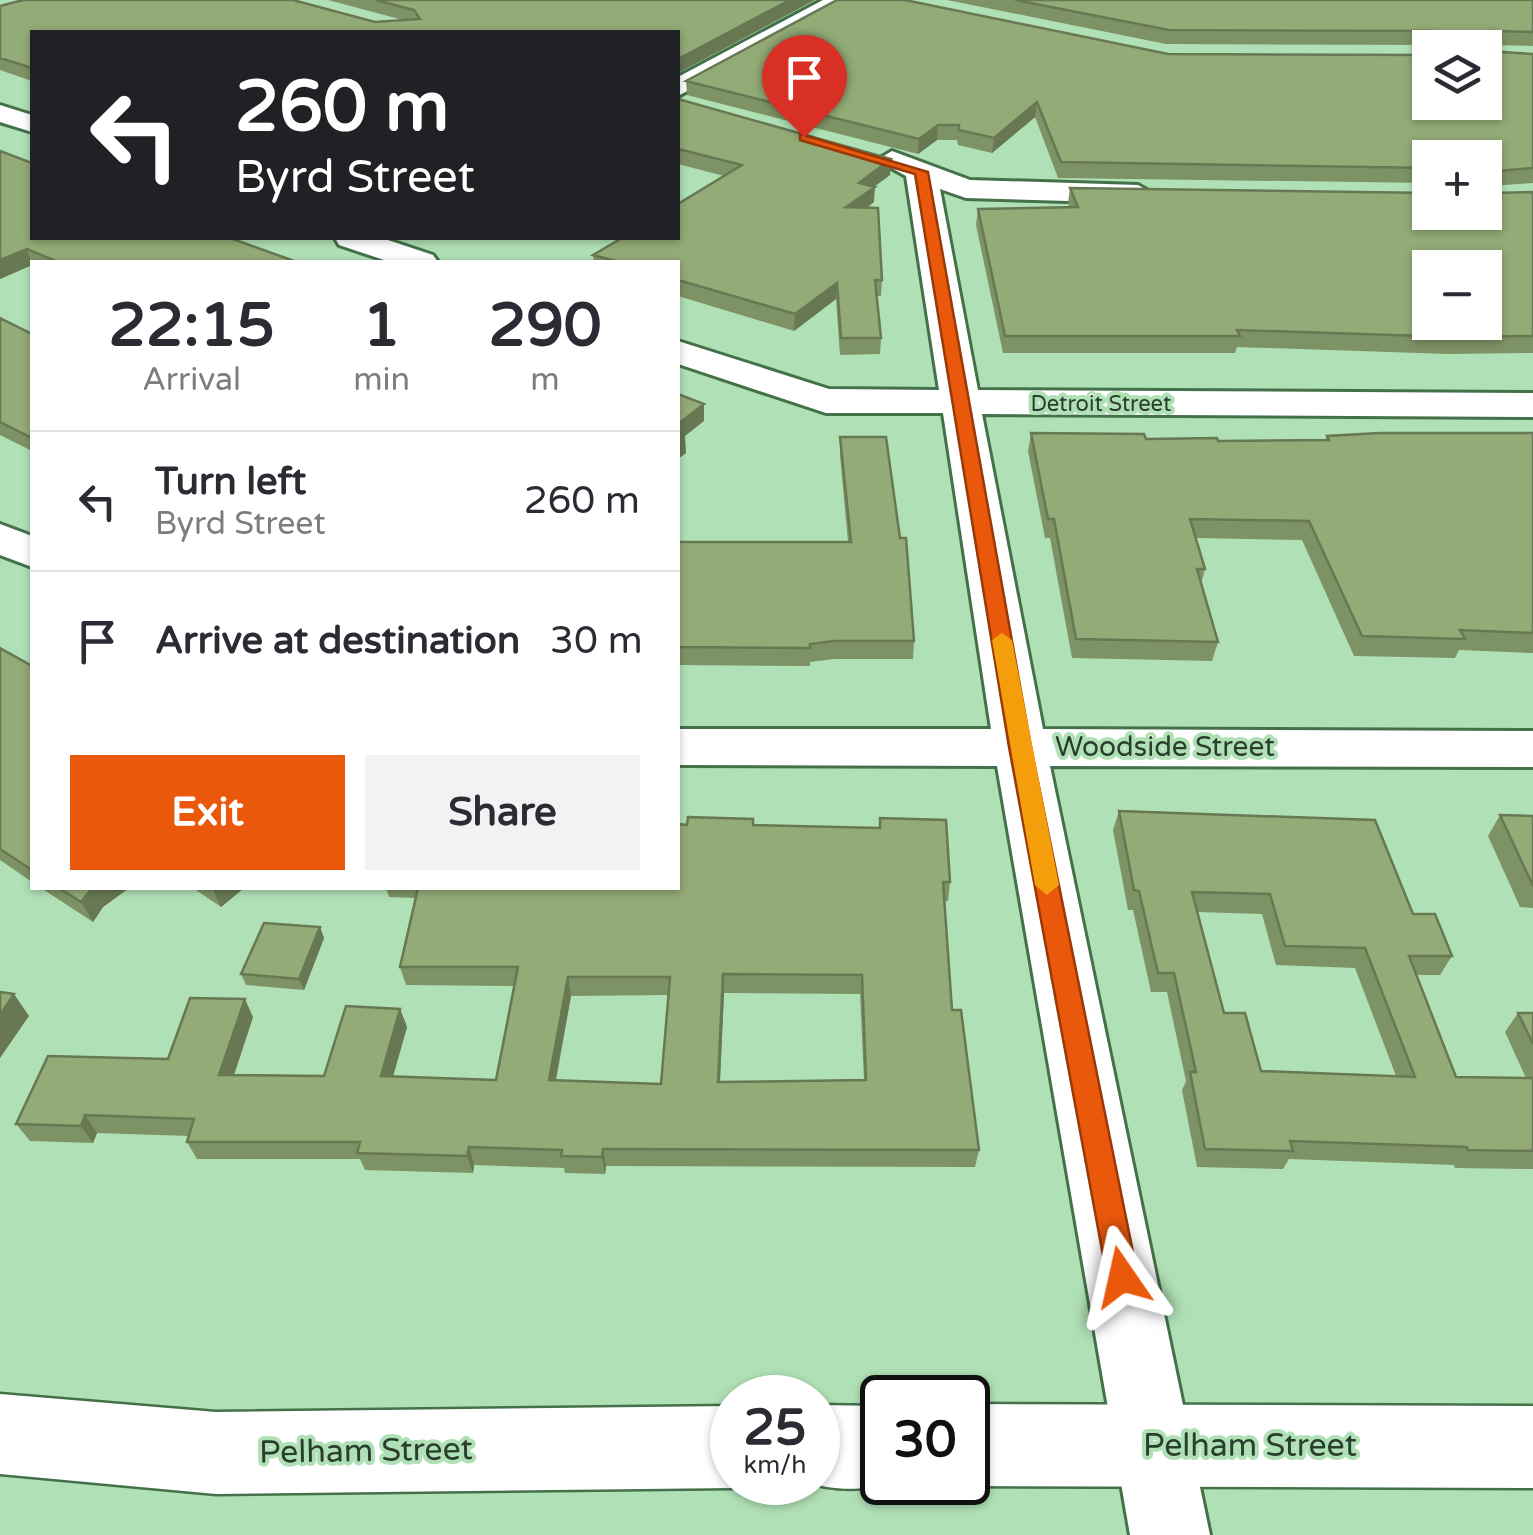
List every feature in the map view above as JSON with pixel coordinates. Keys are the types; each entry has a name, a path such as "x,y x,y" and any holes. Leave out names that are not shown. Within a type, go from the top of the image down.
{"street":[{"path":"684,100 841,0"},
{"path":"0,113 30,123"},
{"path":"858,151 966,189 1164,194"},
{"path":"922,172 1020,747 1170,1535"},
{"path":"373,240 416,260"},
{"name":"Detroit Street","path":"680,353 826,400 959,404 1533,405"},
{"path":"0,536 30,553"},
{"name":"Woodside Street","path":"680,747 1533,749"},
{"name":"Pelham Street","path":"0,1434 216,1453 710,1447"},
{"name":"Pelham Street","path":"990,1445 1533,1447"}],"building":[{"path":"23,0 293,0 375,22 420,19 414,10 376,0 790,0 680,58 680,30 30,30 30,67 0,58 0,6"},
{"path":"837,0 905,0 1168,54 1412,55 1412,120 1502,120 1502,52 1533,54 1533,168 1502,171 1502,140 1412,140 1412,168 1061,162 1037,102 994,138 959,130 959,125 938,125 919,139 686,81"},
{"path":"1015,0 1533,0 1533,32 1169,30"},
{"path":"680,100 891,159 859,183 875,187 846,207 878,208 882,280 875,280 881,338 841,338 837,283 795,314 680,281 680,260 612,260 593,255 619,240 680,240 680,203 742,165 680,150"},
{"path":"0,151 30,162 30,240 236,240 291,260 53,260 27,249 0,260"},
{"path":"1070,188 1412,193 1412,230 1502,230 1502,193 1533,192 1533,336 1502,336 1502,250 1412,250 1412,336 1237,330 1240,336 1005,336 978,209 1078,207"},
{"path":"0,318 30,333 30,437 0,422"},
{"path":"680,395 704,404 680,422"},
{"path":"1031,433 1144,434 1146,439 1218,441 1329,440 1327,436 1380,433 1533,433 1533,633 1460,630 1465,639 1362,636 1309,521 1190,519 1205,569 1197,569 1218,642 1076,639 1054,519 1048,519"},
{"path":"840,437 886,437 900,538 906,538 914,641 834,641 810,644 810,648 680,647 680,542 851,542"},
{"path":"0,648 30,665 30,869 0,849"},
{"path":"1119,811 1375,820 1413,914 1435,914 1452,956 1409,956 1456,1077 1533,1078 1533,1151 1290,1141 1293,1151 1205,1149 1190,1072 1196,1072 1174,973 1158,973 1139,891 1134,890","holes":["1192,892 1270,894 1285,946 1365,948 1415,1077 1261,1071 1245,1013 1224,1013"]},
{"path":"1500,815 1533,816 1533,886"},
{"path":"688,817 753,819 753,825 880,828 880,818 946,820 950,882 943,882 952,1010 961,1010 979,1150 603,1149 602,1157 561,1156 562,1150 469,1147 467,1156 357,1153 360,1142 187,1142 194,1119 85,1115 81,1126 16,1124 48,1056 168,1059 190,998 245,999 219,1075 324,1076 346,1006 400,1009 381,1076 496,1080 518,967 400,967 418,890 680,890 680,824 687,825","holes":["723,974 862,975 866,1080 718,1082","568,977 670,977 661,1084 549,1080"]},
{"path":"62,890 90,890 81,902"},
{"path":"264,923 320,927 299,979 241,974"},
{"path":"0,992 14,994 0,1015"},
{"path":"1518,1013 1533,1013 1533,1044"}],"slow traffic":[{"path":"1002,640 1047,885"}],"route":[{"path":"804,137 906,164 922,172 1020,747 1122,1277"}]}
